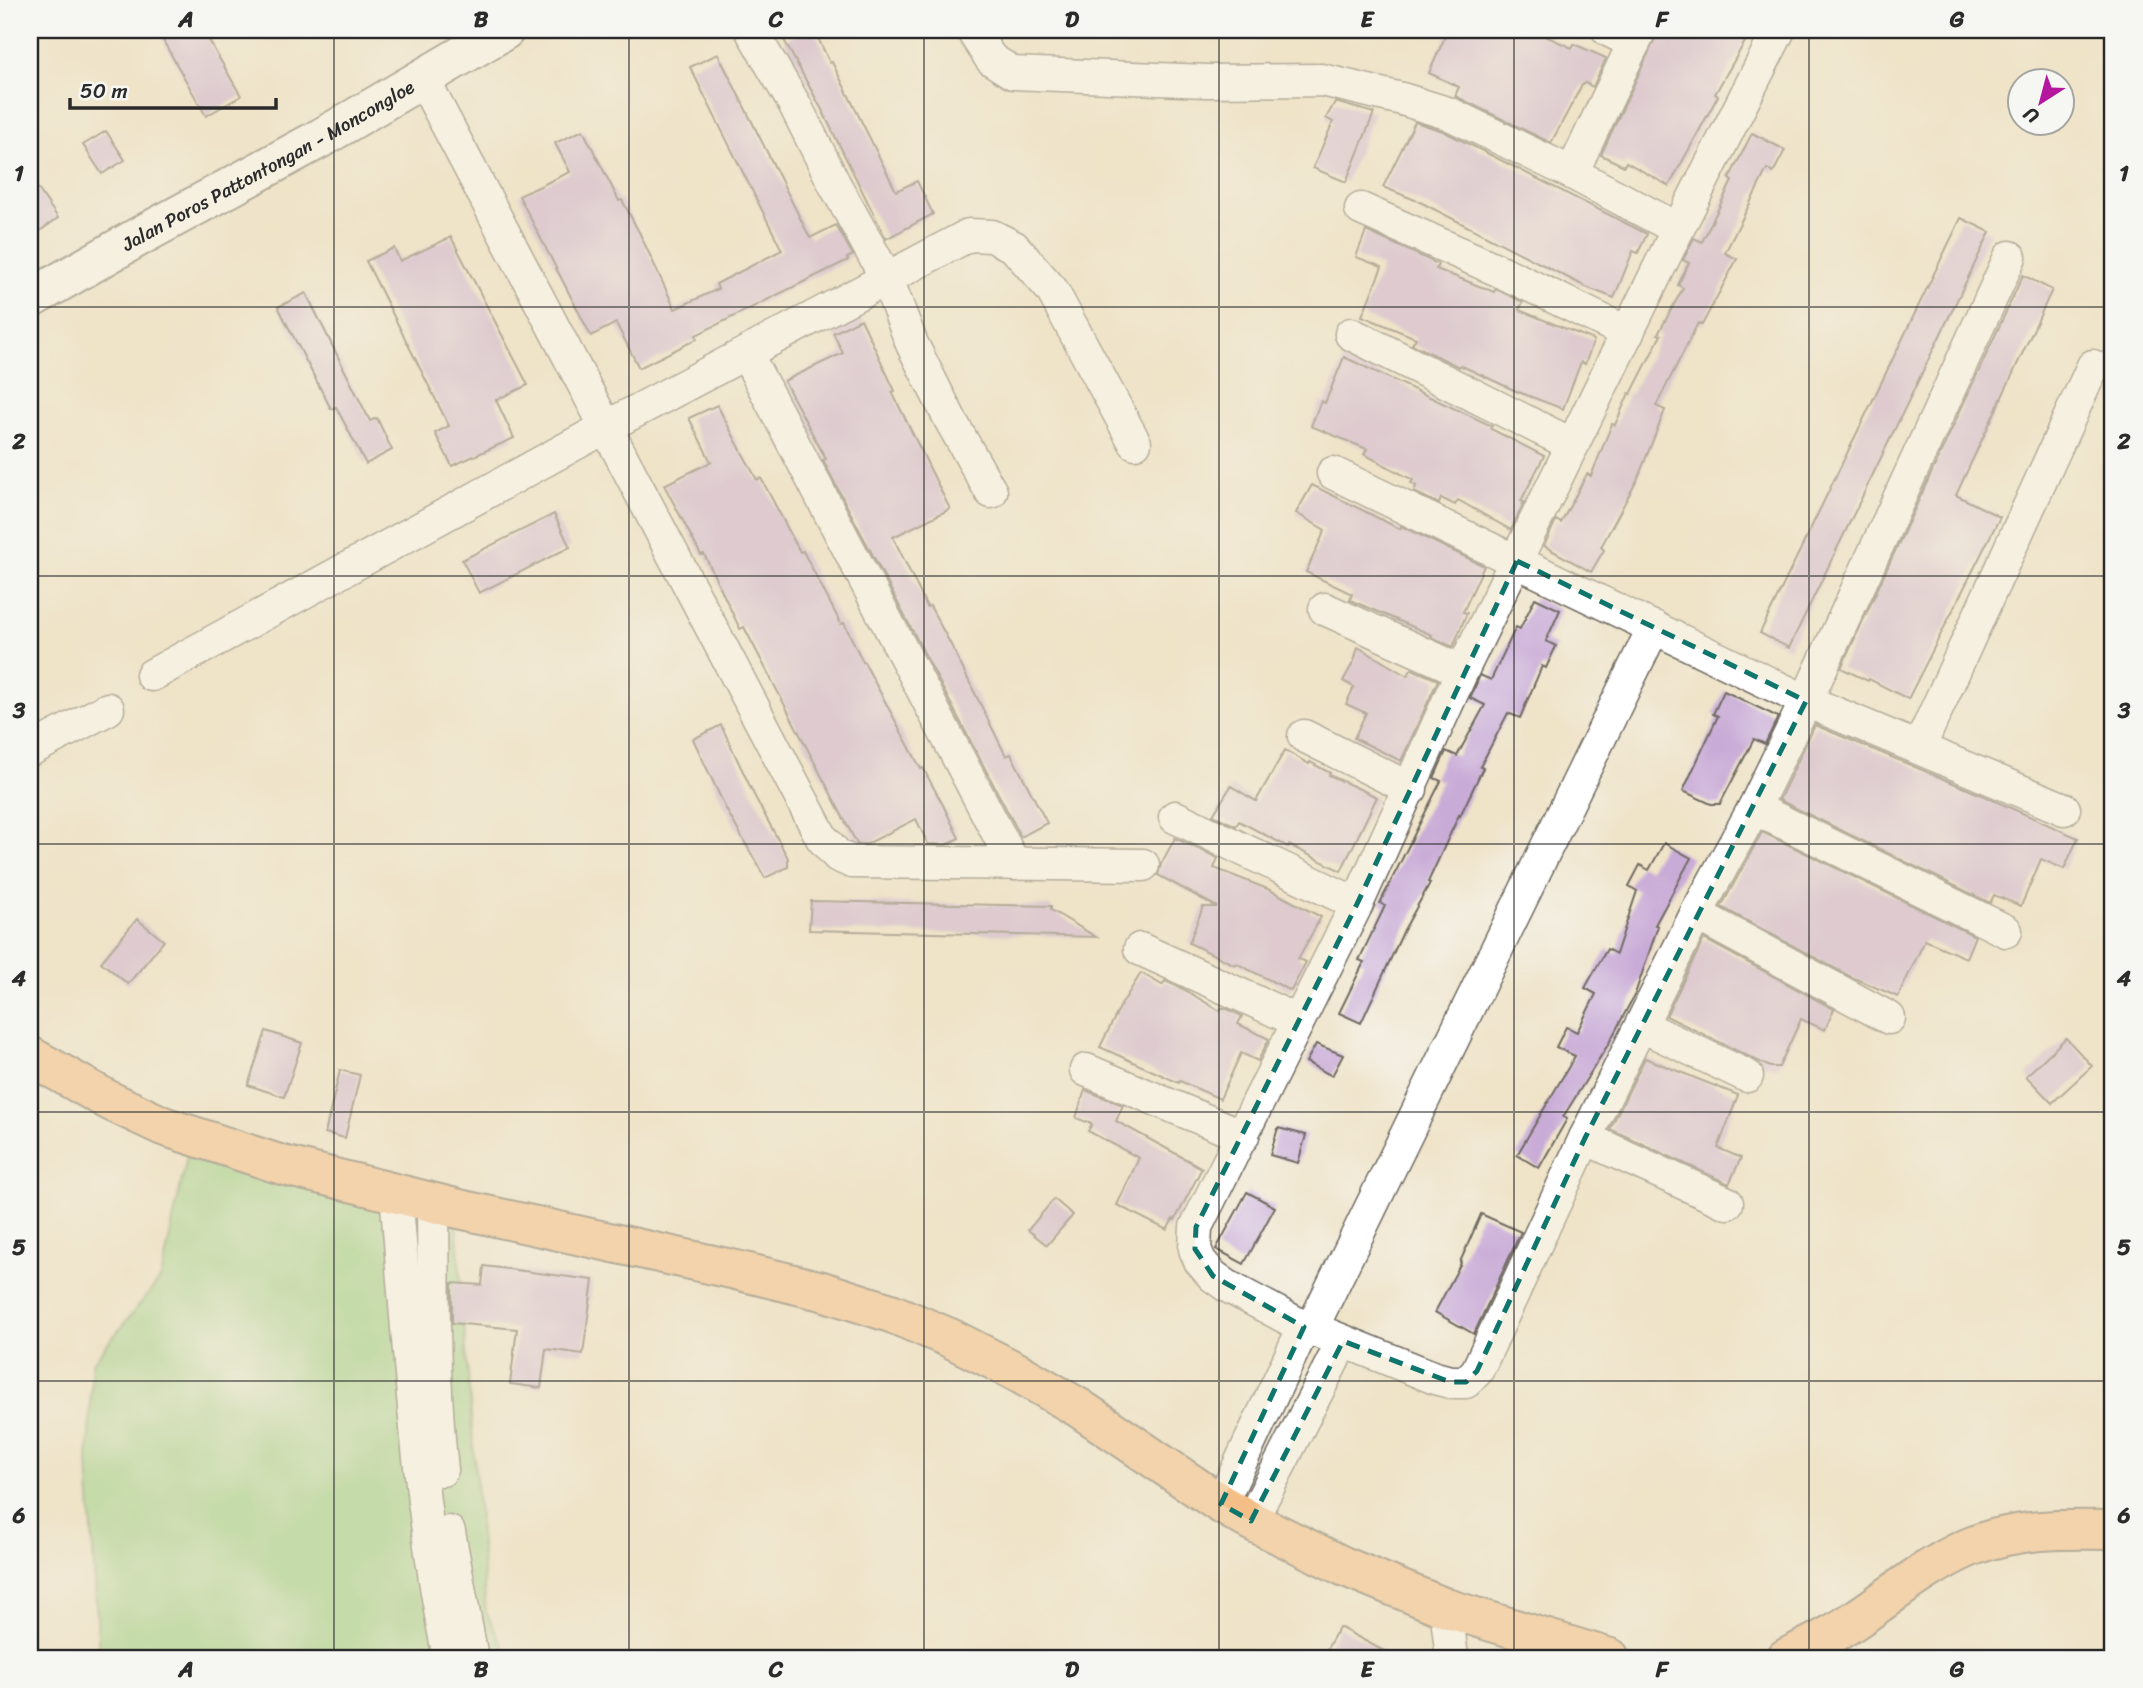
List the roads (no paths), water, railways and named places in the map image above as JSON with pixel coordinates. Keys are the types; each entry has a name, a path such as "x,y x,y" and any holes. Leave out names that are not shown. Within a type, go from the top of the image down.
{"main road":[{"path":"30,1056 110,1101 163,1126 282,1165 736,1270 822,1291 891,1313 1017,1371 1079,1408 1236,1513 1343,1566 1446,1608 1610,1658"},
{"path":"1786,1658 1851,1623 1926,1569 1972,1546 2019,1533 2071,1529 2113,1530"}],"street":[{"name":"Jalan Poros Pattontongan - Moncongloe","path":"30,299 505,30"},
{"path":"751,30 795,105 887,279 912,344 991,492"},
{"path":"972,30 991,59 1013,74 1206,81 1322,80 1402,99 1450,114 1572,173 1678,229"},
{"path":"1779,30 1678,229 1462,671 1357,904 1196,1227 1195,1249 1200,1261 1213,1276 1308,1329 1435,1378 1466,1382 1477,1371 1585,1138 1806,701 2010,257"},
{"path":"1572,173 1627,34"},
{"path":"422,79 821,838 838,856 852,862 1143,866"},
{"path":"1361,209 1500,271 1628,333"},
{"path":"152,675 606,427 970,236 992,236 1014,247 1052,290 1135,443"},
{"path":"1352,334 1573,445"},
{"path":"746,353 1014,864"},
{"path":"1919,748 2093,366"},
{"path":"1333,473 1806,701 2064,809"},
{"path":"1325,609 1462,671"},
{"path":"1236,1513 1308,1329 1654,627"},
{"path":"30,750 108,709"},
{"path":"1304,736 1411,789"},
{"path":"1754,808 2006,931"},
{"path":"1175,817 1357,904"},
{"path":"1696,914 1889,1018"},
{"path":"1140,949 1298,1021"},
{"path":"1642,1026 1747,1076"},
{"path":"1086,1070 1243,1136"},
{"path":"1585,1138 1727,1203"},
{"path":"396,1193 415,1426 438,1602 449,1658"},
{"path":"433,1202 438,1434 450,1539 472,1658"},
{"path":"1236,1513 1343,1341"},
{"path":"1446,1608 1452,1658"}]}
